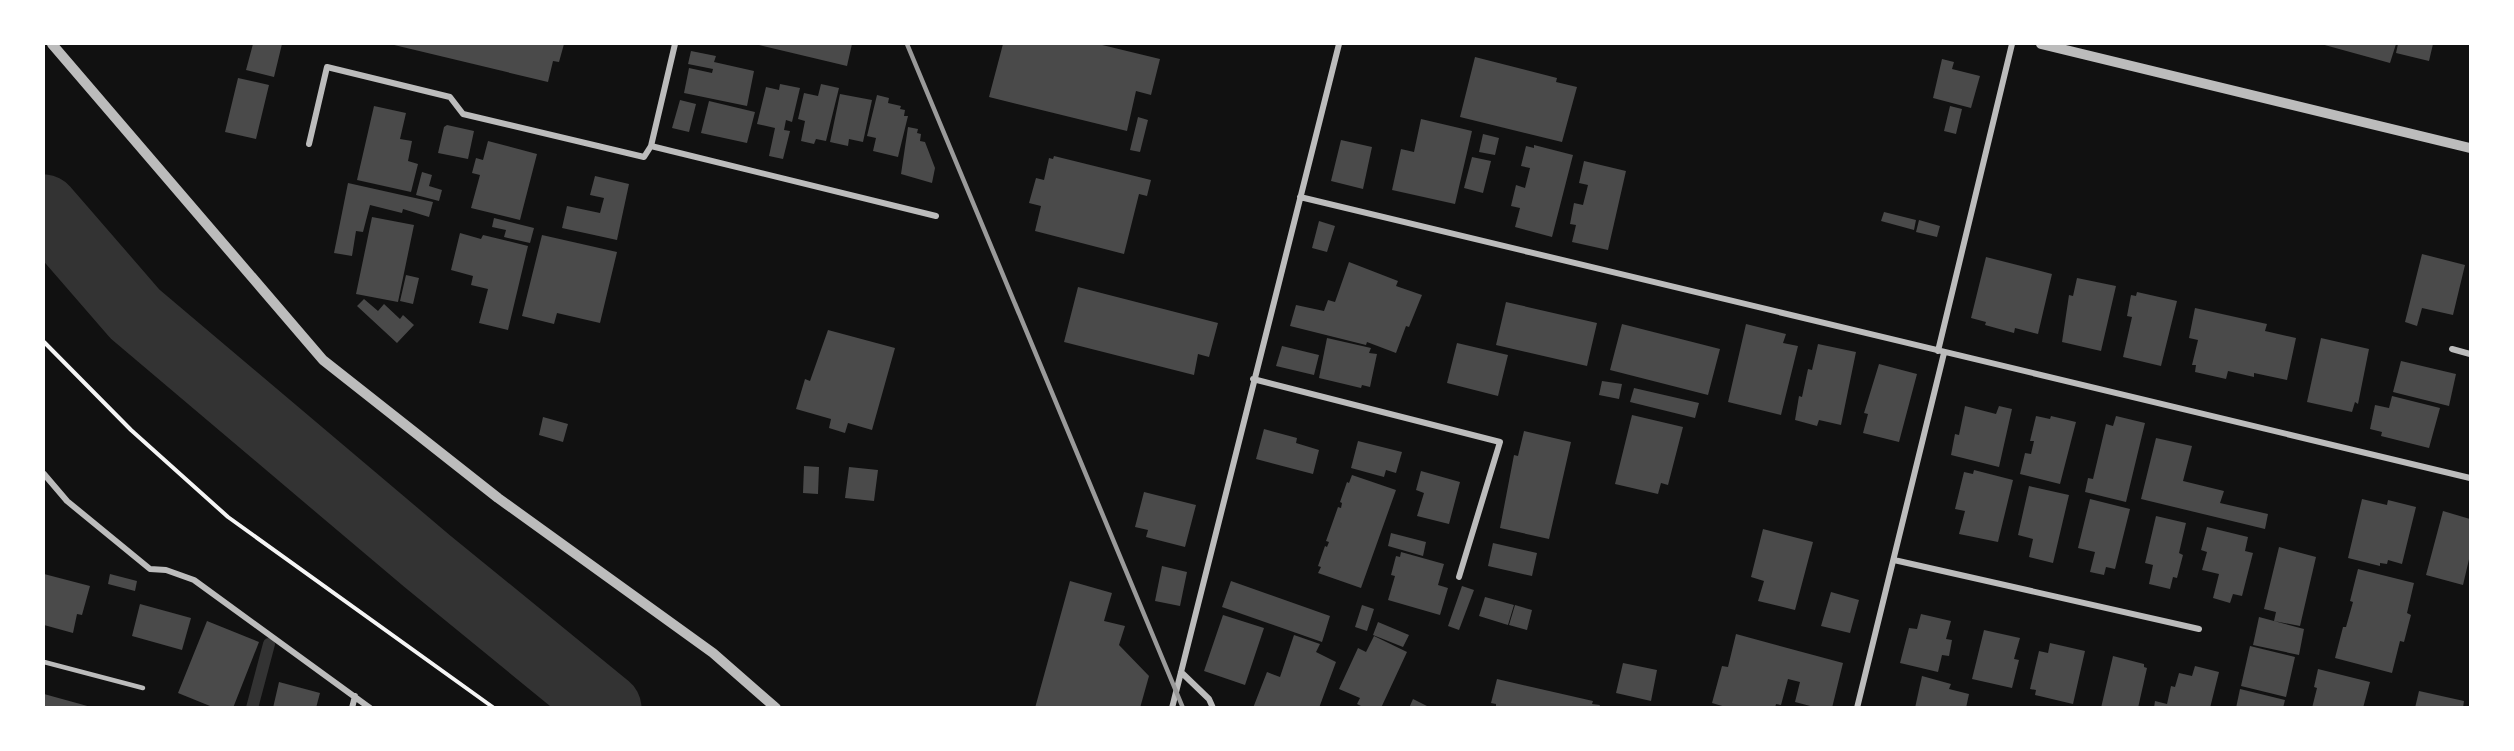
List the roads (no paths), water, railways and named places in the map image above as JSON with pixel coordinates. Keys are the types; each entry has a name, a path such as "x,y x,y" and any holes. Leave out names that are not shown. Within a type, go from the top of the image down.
{"street":[{"path":"52,44 323,360 498,498 712,652 776,708"},
{"path":"309,144 327,67 450,96 463,114 644,157 651,146 675,44"},
{"path":"1172,708 1253,378 1339,44"},
{"path":"1857,708 1894,560 2012,44"},
{"path":"2041,44 2470,148"},
{"path":"651,146 936,216"},
{"path":"1300,197 1941,352 2370,452 2470,478"},
{"path":"2452,349 2470,354"},
{"path":"1253,378 1500,442 1459,577"},
{"path":"44,474 68,501 150,569 166,570 194,580 370,708"},
{"path":"1894,560 2199,629"},
{"path":"1180,672 1209,699 1213,708"},
{"path":"352,708 355,696"}],"lane":[{"path":"44,662 143,688"}],"waterway":[{"path":"44,209 135,314 427,561 607,708"},
{"path":"252,708 269,644"}],"railway":[{"path":"907,44 1183,708"}]}
